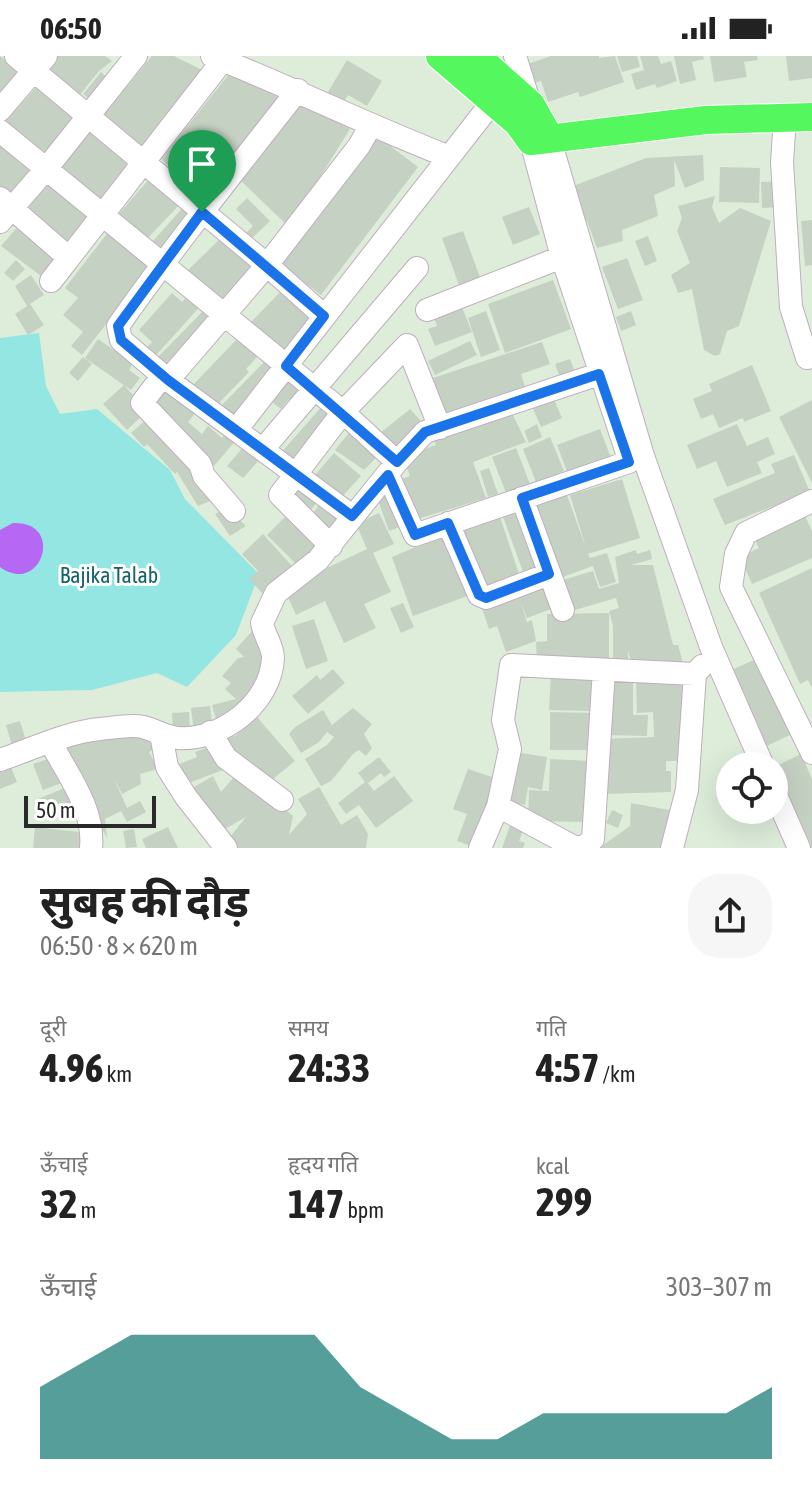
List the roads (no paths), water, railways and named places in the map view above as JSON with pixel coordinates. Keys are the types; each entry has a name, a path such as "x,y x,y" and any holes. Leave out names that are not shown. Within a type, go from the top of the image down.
{"main road":[{"path":"440,56 540,139 706,120 798,118"},
{"path":"476,56 531,105 540,139"}],"street":[{"path":"16,56 40,64 89,117 324,316"},
{"path":"69,258 4,209 46,169 136,56"},
{"path":"515,56 531,105"},
{"path":"51,281 144,164 217,58 298,90 370,127 447,156"},
{"path":"0,110 40,64"},
{"path":"298,90 162,263 117,330 121,340 166,377 352,516"},
{"path":"236,430 493,101"},
{"path":"798,118 782,162 791,307 810,362"},
{"path":"234,511 204,476 200,464 142,403 226,315 359,146 370,127"},
{"path":"0,131 343,412 392,468 415,535 629,462"},
{"path":"540,139 562,257 599,374 698,670 740,752"},
{"path":"540,139 643,456 711,647 757,752"},
{"path":"427,310 562,257"},
{"path":"264,448 417,268"},
{"path":"331,546 280,495 343,412 407,345 440,428"},
{"path":"0,760 96,729 140,726 180,738 217,731 251,709 268,677 273,659 262,623 276,593 331,546 352,516 425,432 599,374"},
{"path":"522,498 563,610"},
{"path":"811,748 731,587 736,554 746,533 812,501"},
{"path":"448,523 479,595 486,598 549,574"},
{"path":"480,848 498,806 510,749 503,720 511,665 604,670 698,670"},
{"path":"498,806 574,847 584,847 593,839 604,670"},
{"path":"672,848 687,790 698,670"},
{"path":"210,732 226,758 282,800"},
{"path":"161,734 167,767 226,848"},
{"path":"51,743 82,801 90,824 91,848"},
{"path":"788,823 799,848"},
{"path":"773,824 784,848"}],"park label":[{"name":"Bajika Talab","path":"109,575"}]}
